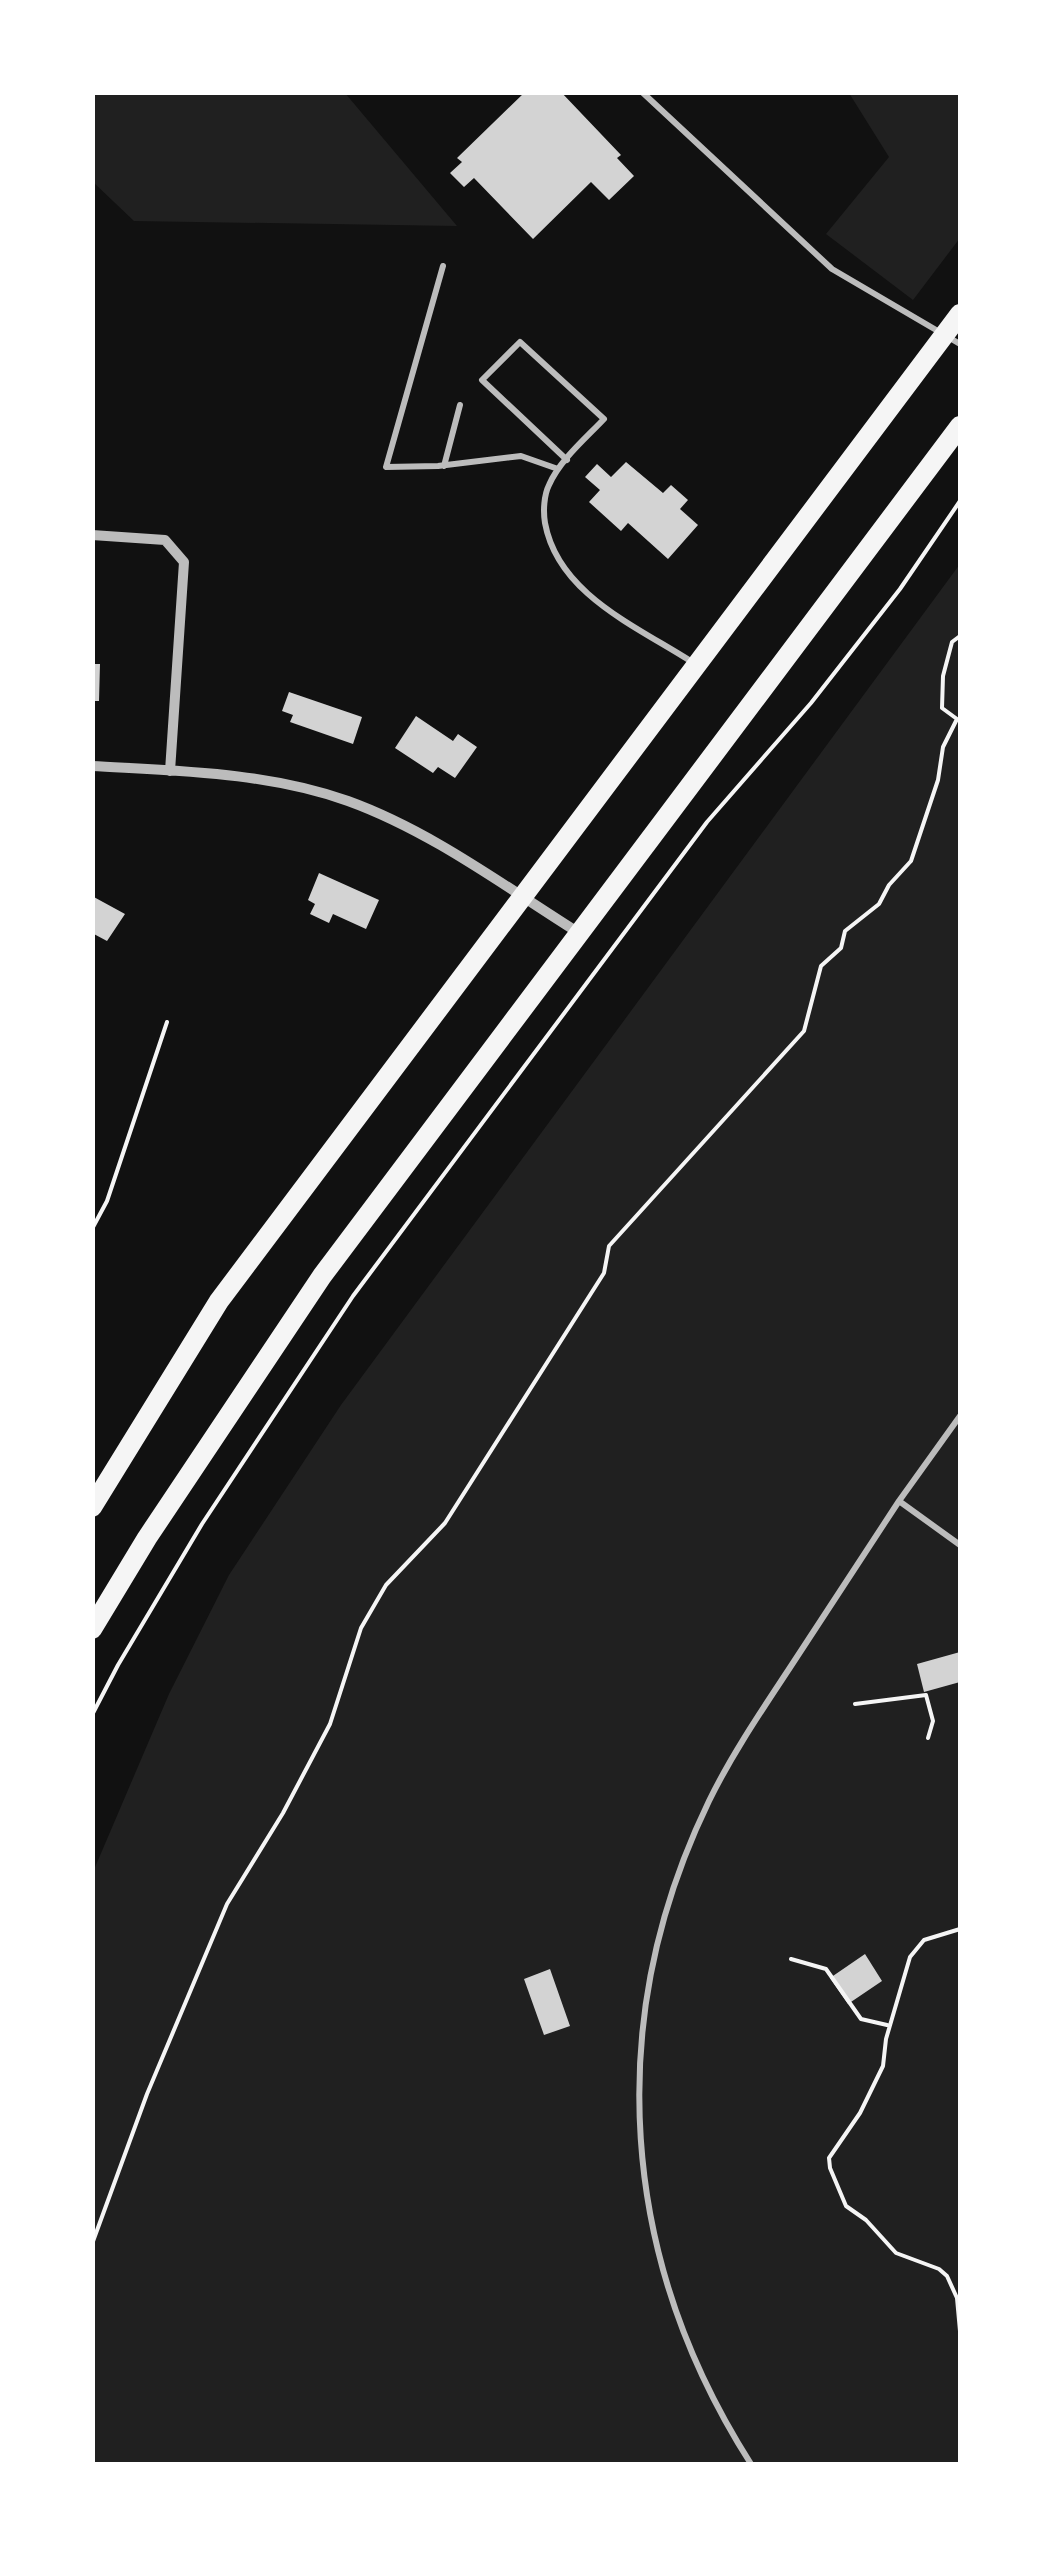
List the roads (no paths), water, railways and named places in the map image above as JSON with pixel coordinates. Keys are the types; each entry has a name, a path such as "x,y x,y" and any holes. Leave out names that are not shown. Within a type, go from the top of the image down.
{"highway":[{"path":"92,1507 220,1301 696,664 952,340 960,314"},
{"path":"92,1629 147,1538 322,1276 960,426"}],"street":[{"path":"92,535 166,540 184,562 170,771"},
{"path":"92,766 248,777 347,801 425,836 579,933"}],"lane":[{"path":"642,92 832,269 952,340"},
{"path":"443,266 386,467 444,466 521,456 558,469"},
{"path":"567,460 482,380 520,342 604,420 567,460 558,469 547,488 544,515 550,546 564,572 595,600 696,664"},
{"path":"444,466 460,405"},
{"path":"751,2464 684,2339 654,2242 639,2144 642,2027 656,1948 668,1905 709,1801 745,1735 899,1501 960,1416"},
{"path":"899,1501 960,1545"}]}
